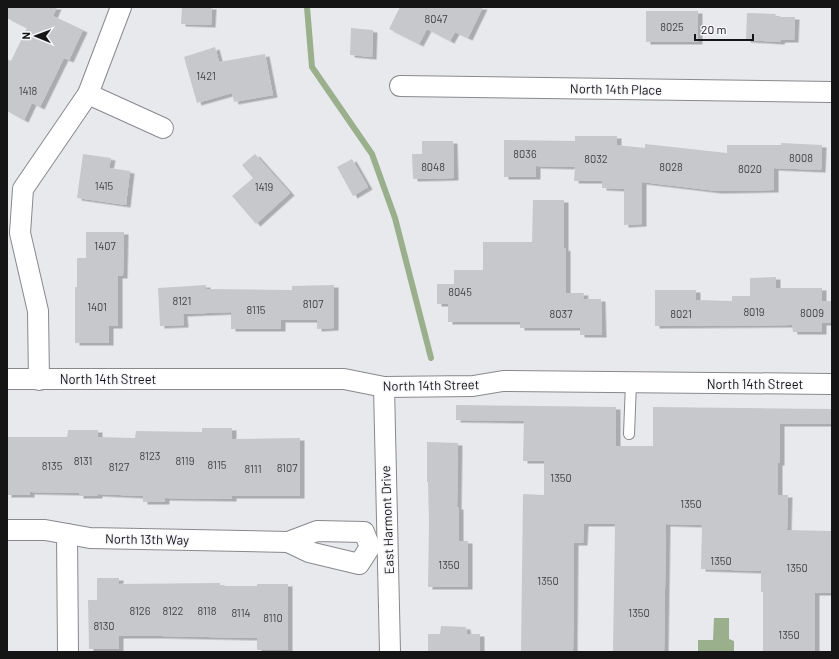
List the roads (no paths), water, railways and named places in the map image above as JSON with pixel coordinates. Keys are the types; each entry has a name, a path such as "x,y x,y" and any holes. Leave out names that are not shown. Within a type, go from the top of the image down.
{"street":[{"path":"39,380 38,311 20,233 23,189 88,94 121,7"},
{"name":"North 14th Place","path":"400,86 832,92"},
{"path":"88,94 163,128"},
{"name":"North 14th Street","path":"7,379 344,379 384,387 473,386 503,381 832,384"},
{"name":"East Harmont Drive","path":"384,387 387,533 379,547 390,652"},
{"name":"North 13th Way","path":"7,530 45,530 90,538 288,542 317,531 364,532 379,547 359,564 309,552 288,542"},
{"path":"67,534 68,652"}],"lane":[{"path":"629,434 631,382"}],"waterway":[{"path":"307,7 312,67 372,154 395,218 431,358"}]}
